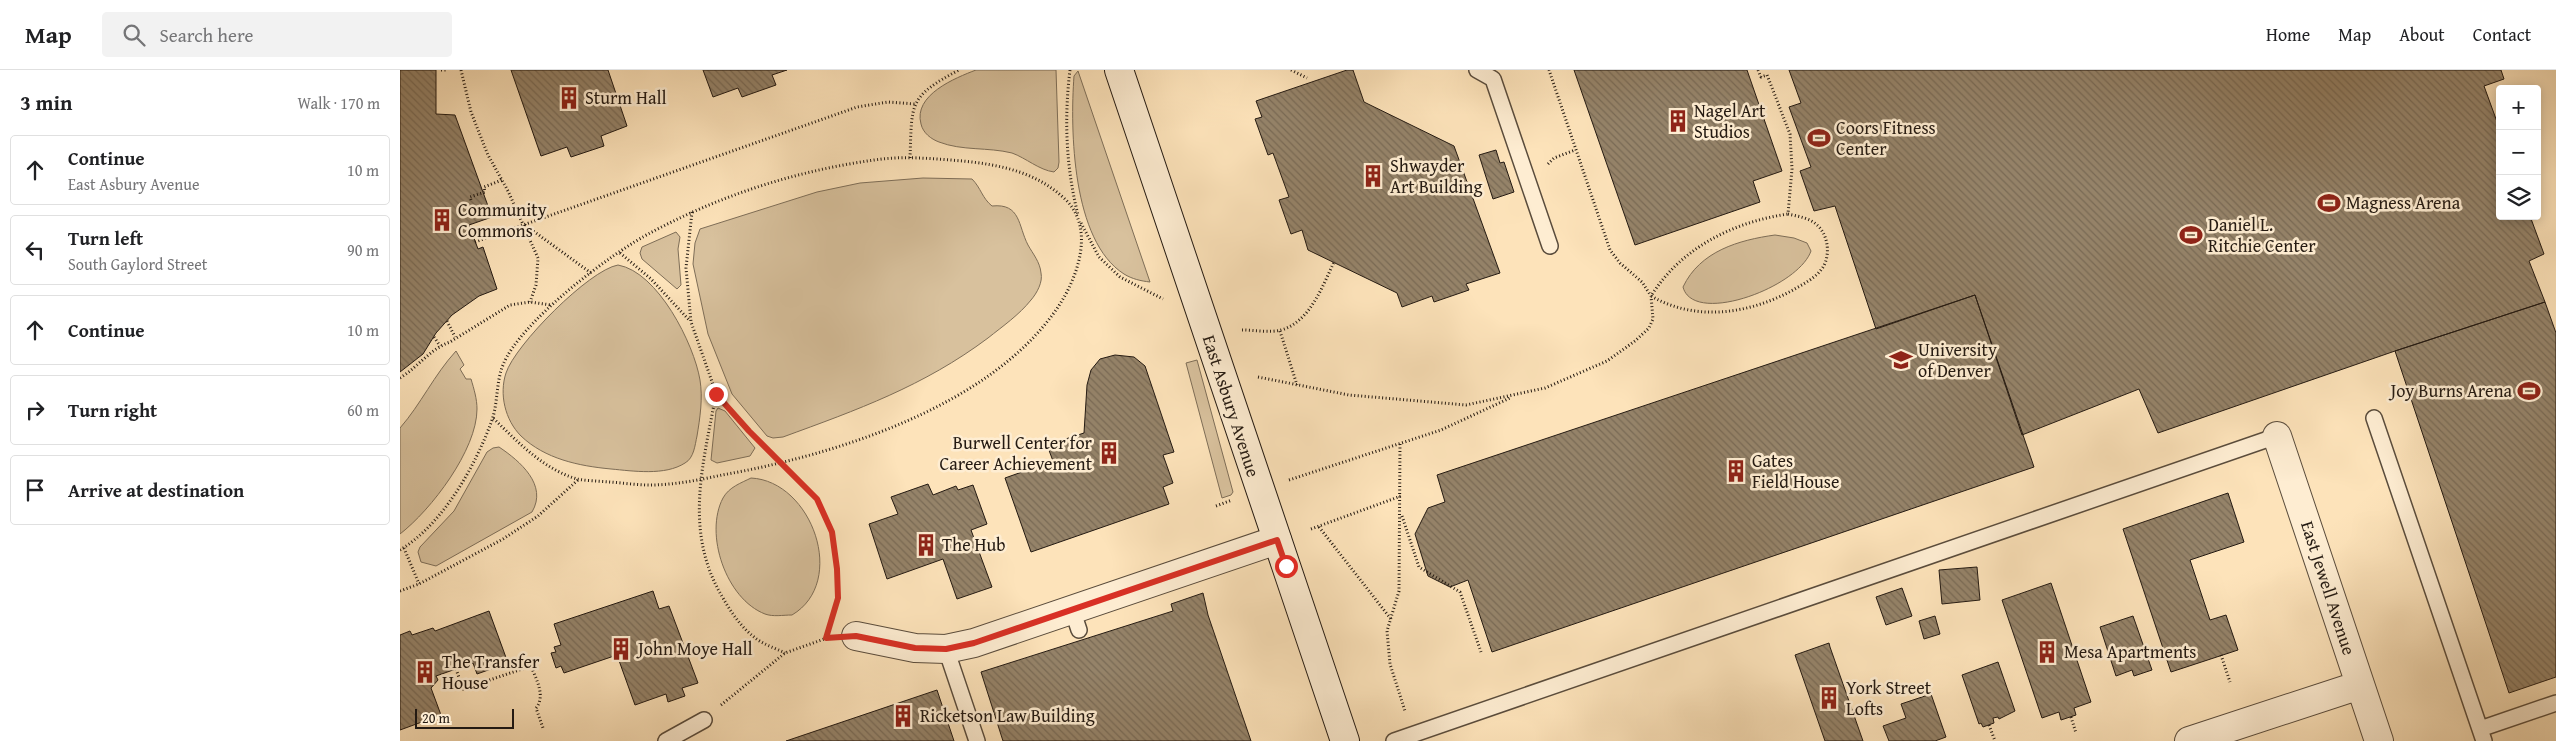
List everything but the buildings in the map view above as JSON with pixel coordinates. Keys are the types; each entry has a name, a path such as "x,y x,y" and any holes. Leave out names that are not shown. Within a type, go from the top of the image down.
{"street":[{"name":"East Asbury Avenue","path":"1119,70 1345,741"},
{"name":"East Jewell Avenue","path":"2277,436 2379,741"},
{"path":"856,636 915,648 946,649 974,643 1075,619 1277,540"},
{"path":"2189,741 2360,685"}],"lane":[{"path":"1477,70 1493,79 1550,246"},
{"path":"2374,418 2482,735 2556,703"},
{"path":"1394,741 2277,436"},
{"path":"946,649 977,741"},
{"path":"666,741 704,720"}],"path":[{"path":"441,70 446,70"},
{"path":"461,70 471,112 488,156 502,180 538,258 536,286 530,302"},
{"path":"910,158 911,124 915,104 920,94 959,70"},
{"path":"493,418 524,449 551,468 579,479 650,485 700,479 783,464 855,442 920,414 964,391 1011,359 1061,304 1076,271 1082,237 1067,160 1067,93 1070,70"},
{"path":"1291,70 1307,78"},
{"path":"1258,377 1349,395 1466,405 1545,388 1577,376 1607,361 1635,342 1649,328 1653,319 1651,296 1642,282 1620,263 1610,250 1550,70"},
{"path":"1758,70 1761,77 1767,75 1790,134 1792,169 1788,214"},
{"path":"475,242 857,107 888,102 915,104"},
{"path":"400,550 451,502 470,468 493,418 503,365 522,333 551,305 591,273 647,234 724,198 790,177 884,158 937,159 1010,167 1049,185 1070,204 1099,257 1120,277 1170,303"},
{"path":"471,200 470,197 485,192 484,187 502,180"},
{"path":"692,212 686,268 691,322 716,394 817,499 832,532 837,569 838,598 832,616"},
{"path":"1788,214 1799,216 1817,224 1825,238 1828,255 1822,269 1810,280 1783,295 1732,312 1706,313 1666,304 1651,296 1674,265 1694,249 1732,229 1757,220 1788,214"},
{"path":"524,225 591,273"},
{"path":"620,253 650,279 691,322"},
{"path":"1242,330 1280,331 1298,322 1312,306 1334,262"},
{"path":"400,378 440,346 510,305 530,302 551,305"},
{"path":"447,321 455,337"},
{"path":"1280,331 1297,385"},
{"path":"434,337 440,346"},
{"path":"716,394 700,479 700,540 714,584 732,614 755,638 784,653"},
{"path":"1286,482 1441,430 1515,395"},
{"path":"1400,444 1399,591 1387,631 1390,664 1413,734"},
{"path":"400,591 418,584 503,539 538,516 579,479"},
{"path":"1311,530 1401,496"},
{"path":"1216,506 1235,499"},
{"path":"1401,513 1419,567 1460,592 1481,652"},
{"path":"1319,527 1391,618"},
{"path":"404,548 418,584"},
{"path":"826,638 828,631"},
{"path":"704,720 743,684 784,653 826,638 856,636"},
{"path":"2221,655 2230,682"},
{"path":"456,669 463,689 531,666 540,690 541,698 536,708 543,728"},
{"path":"2071,717 2076,733"},
{"path":"1989,725 1995,741"}],"shaded area":[{"path":"976,70 1056,70 1059,162 1058,168 1054,172 1043,169 1012,153 948,145 933,139 925,133 921,124 920,114 923,104 929,96 947,83"},
{"path":"1078,71 1150,282 1127,276 1107,258 1094,237 1084,211 1074,154 1074,76"},
{"path":"923,178 972,179 992,206 1008,208 1013,212 1040,269 1041,280 1035,294 1016,315 988,338 964,355 915,383 864,406 783,437 773,438 767,436 732,394 708,334 693,264 695,243 700,229 817,192 860,183"},
{"path":"676,232 680,237 678,249 681,285 677,289 642,259 640,253 642,247"},
{"path":"1775,235 1794,238 1807,243 1811,251 1802,265 1787,278 1746,298 1724,303 1705,303 1691,298 1683,287 1699,264 1722,249 1748,240"},
{"path":"618,265 633,270 660,295 682,330 700,380 701,401 695,447 688,461 668,470 639,471 599,468 563,460 530,444 515,430 507,415 503,398 504,381 512,361 523,345 554,310 572,294 605,270"},
{"path":"456,351 464,365 460,369 466,379 471,379 474,390 477,409 475,425 461,460 450,478 425,510 400,534 400,428"},
{"path":"1197,360 1233,492 1231,495 1222,498 1186,363"},
{"path":"718,408 725,411 755,448 750,456 717,463 711,460 716,411"},
{"path":"499,447 523,467 534,483 537,492 532,512 436,566 421,562 418,552 420,547 454,511 487,452"},
{"path":"751,478 773,483 791,496 806,514 815,535 820,558 818,580 809,600 792,615 768,615 751,606 739,595 722,564 716,529 718,513 723,498 728,491"}],"place":[{"name":"Sturm Hall","path":"569,98"},
{"name":"Nagel Art Studios","path":"1678,121"},
{"name":"Coors Fitness Center","path":"1819,138"},
{"name":"Shwayder Art Building","path":"1373,176"},
{"name":"Magness Arena","path":"2329,203"},
{"name":"Community Commons","path":"442,220"},
{"name":"Daniel L. Ritchie Center","path":"2191,235"},
{"name":"University of Denver","path":"1901,360"},
{"name":"Joy Burns Arena","path":"2529,391"},
{"name":"Burwell Center for Career Achievement","path":"1109,453"},
{"name":"Gates Field House","path":"1736,471"},
{"name":"The Hub","path":"926,545"},
{"name":"John Moye Hall","path":"621,649"},
{"name":"Mesa Apartments","path":"2047,652"},
{"name":"The Transfer House","path":"425,672"},
{"name":"York Street Lofts","path":"1829,698"},
{"name":"Ricketson Law Building","path":"903,716"}],"route":[{"path":"716,394 749,431 817,499 832,532 837,569 838,598 826,638 856,636 915,648 946,649 974,643 1277,540 1286,566"}]}
